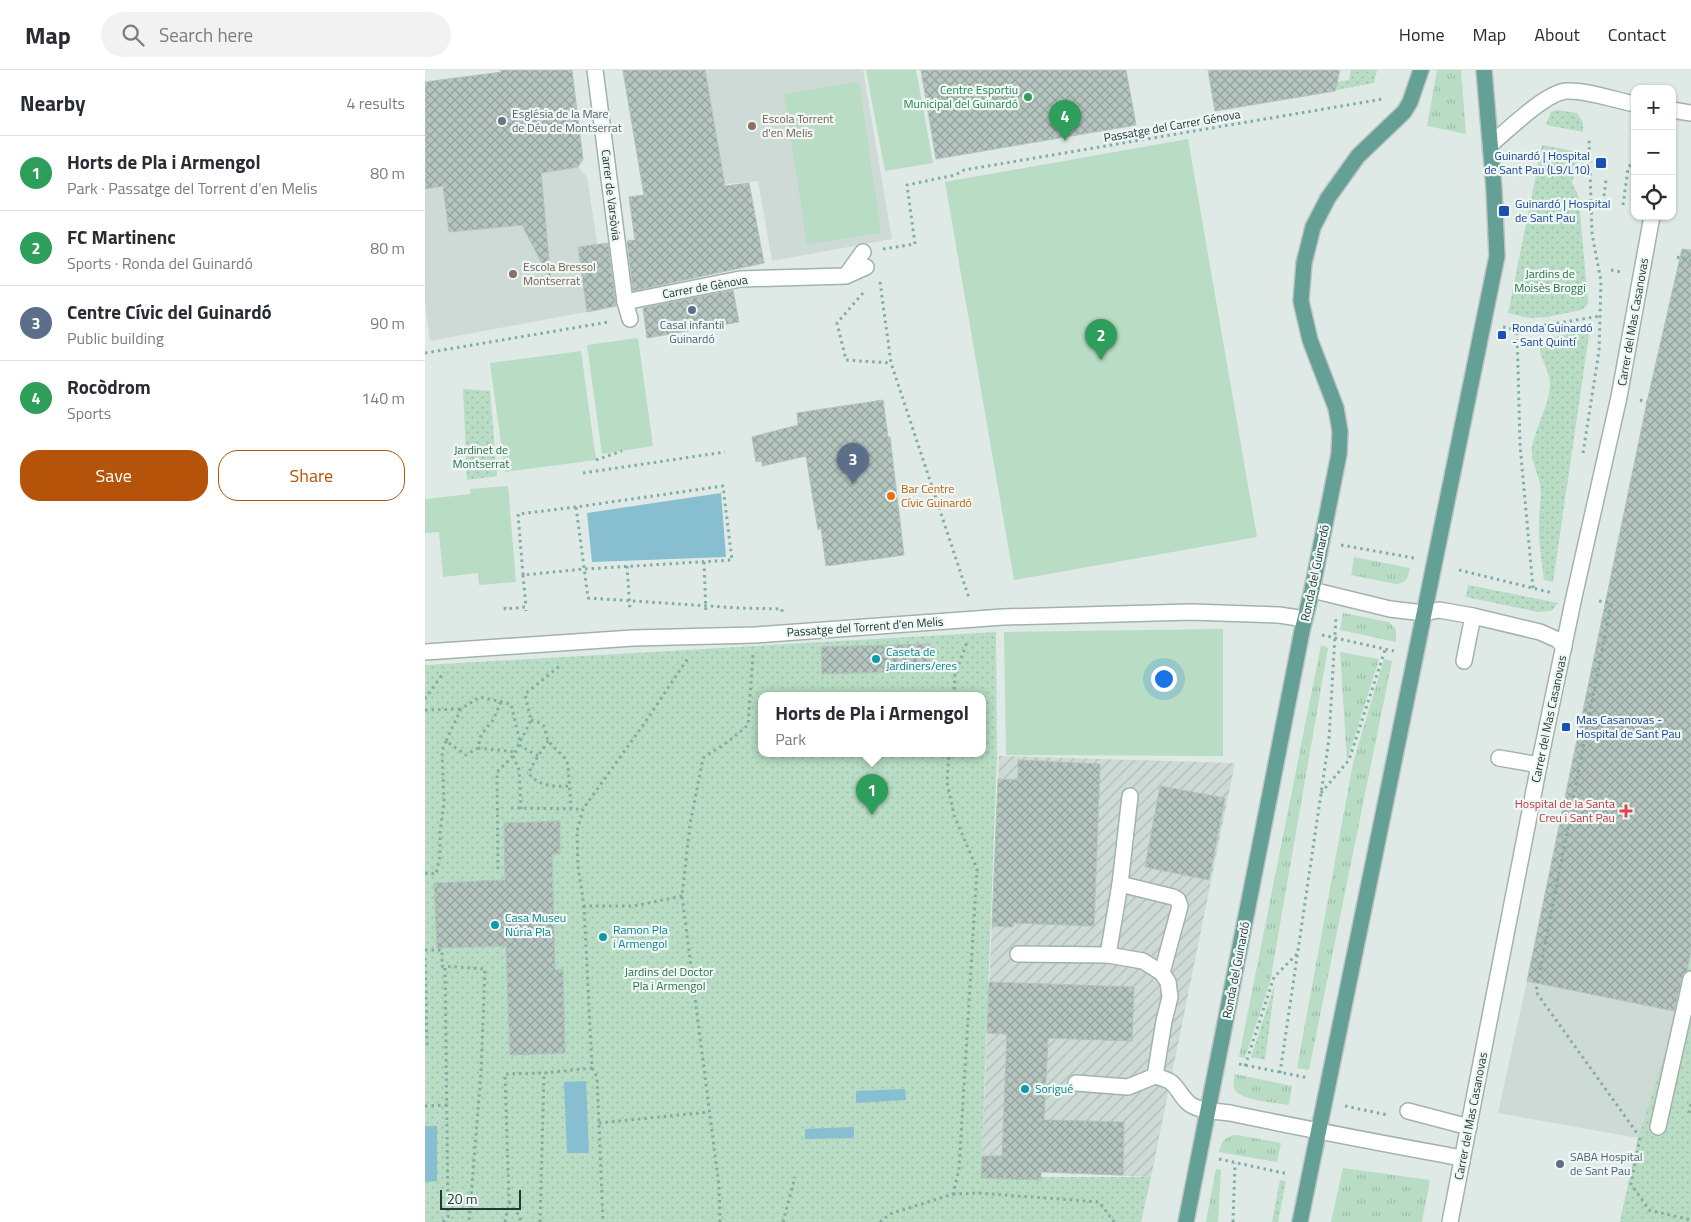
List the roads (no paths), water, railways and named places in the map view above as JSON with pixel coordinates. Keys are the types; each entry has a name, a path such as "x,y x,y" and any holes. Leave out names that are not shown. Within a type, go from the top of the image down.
{"main road":[{"name":"Ronda del Guinardó","path":"1186,1222 1339,454 1341,431 1336,408 1310,340 1301,301 1304,263 1313,228 1328,198 1358,156 1404,112 1417,85 1421,70"},
{"path":"1300,1222 1497,256 1496,216 1484,70"}],"street":[{"name":"Carrer de Varsòvia","path":"595,70 625,302 630,319"},
{"path":"1490,145 1549,97 1564,91 1584,93 1631,103"},
{"name":"Carrer del Mas Casanovas","path":"1450,1222 1539,765 1574,596 1619,397 1651,220"},
{"name":"Carrer de Gènova","path":"625,302 740,279 846,276 864,260"},
{"path":"1312,590 1389,609 1424,614 1439,610 1473,616 1540,632 1558,640 1564,647"},
{"name":"Passatge del Torrent d'en Melis","path":"425,652 567,642 782,633 976,618 1191,612 1279,615 1305,619"},
{"path":"1464,661 1473,616"},
{"path":"1499,758 1539,765"},
{"path":"1108,955 1120,884 1130,796"},
{"path":"1120,884 1173,897 1178,900 1180,906 1162,973"},
{"path":"1018,954 1108,955 1143,961 1162,973 1168,982 1170,997 1155,1076"},
{"path":"1658,1127 1691,979"},
{"path":"1076,1084 1128,1087 1155,1076 1173,1083 1181,1097 1193,1107 1209,1112 1230,1113 1456,1157 1462,1162"},
{"path":"1408,1111 1469,1126"}],"water":[{"path":"721,493 726,557 592,562 587,513"},
{"path":"586,1081 589,1153 567,1153 564,1082"},
{"path":"905,1089 906,1100 856,1103 856,1091"},
{"path":"425,1126 437,1126 437,1181 425,1182"},
{"path":"854,1127 854,1138 805,1139 805,1129"}],"place":[{"name":"Centre Esportiu Municipal del Guinardó","path":"1028,97"},
{"name":"Església de la Mare de Déu de Montserrat","path":"502,121"},
{"name":"Escola Torrent d'en Melis","path":"752,126"},
{"name":"Rocòdrom","path":"1065,141"},
{"name":"Guinardó | Hospital de Sant Pau (L9/L10)","path":"1601,163"},
{"name":"Guinardó | Hospital de Sant Pau","path":"1504,211"},
{"name":"Escola Bressol Montserrat","path":"513,274"},
{"name":"Casal infantil Guinardó","path":"692,310"},
{"name":"Ronda Guinardó - Sant Quintí","path":"1502,335"},
{"name":"FC Martinenc","path":"1101,360"},
{"name":"Centre Cívic del Guinardó","path":"853,484"},
{"name":"Bar Centre Cívic Guinardó","path":"891,496"},
{"name":"Caseta de Jardiners/eres","path":"876,659"},
{"name":"Mas Casanovas - Hospital de Sant Pau","path":"1566,727"},
{"name":"Hospital de la Santa Creu i Sant Pau","path":"1626,811"},
{"name":"Horts de Pla i Armengol","path":"872,815"},
{"name":"Casa Museu Núria Pla","path":"495,925"},
{"name":"Ramon Pla i Armengol","path":"603,937"},
{"name":"Sorigué","path":"1025,1089"},
{"name":"SABA Hospital de Sant Pau","path":"1560,1164"}],"park label":[{"name":"Jardins de Moisès Broggi","path":"1550,281"},
{"name":"Jardinet de Montserrat","path":"481,457"},
{"name":"Jardins del Doctor Pla i Armengol","path":"669,979"}]}
